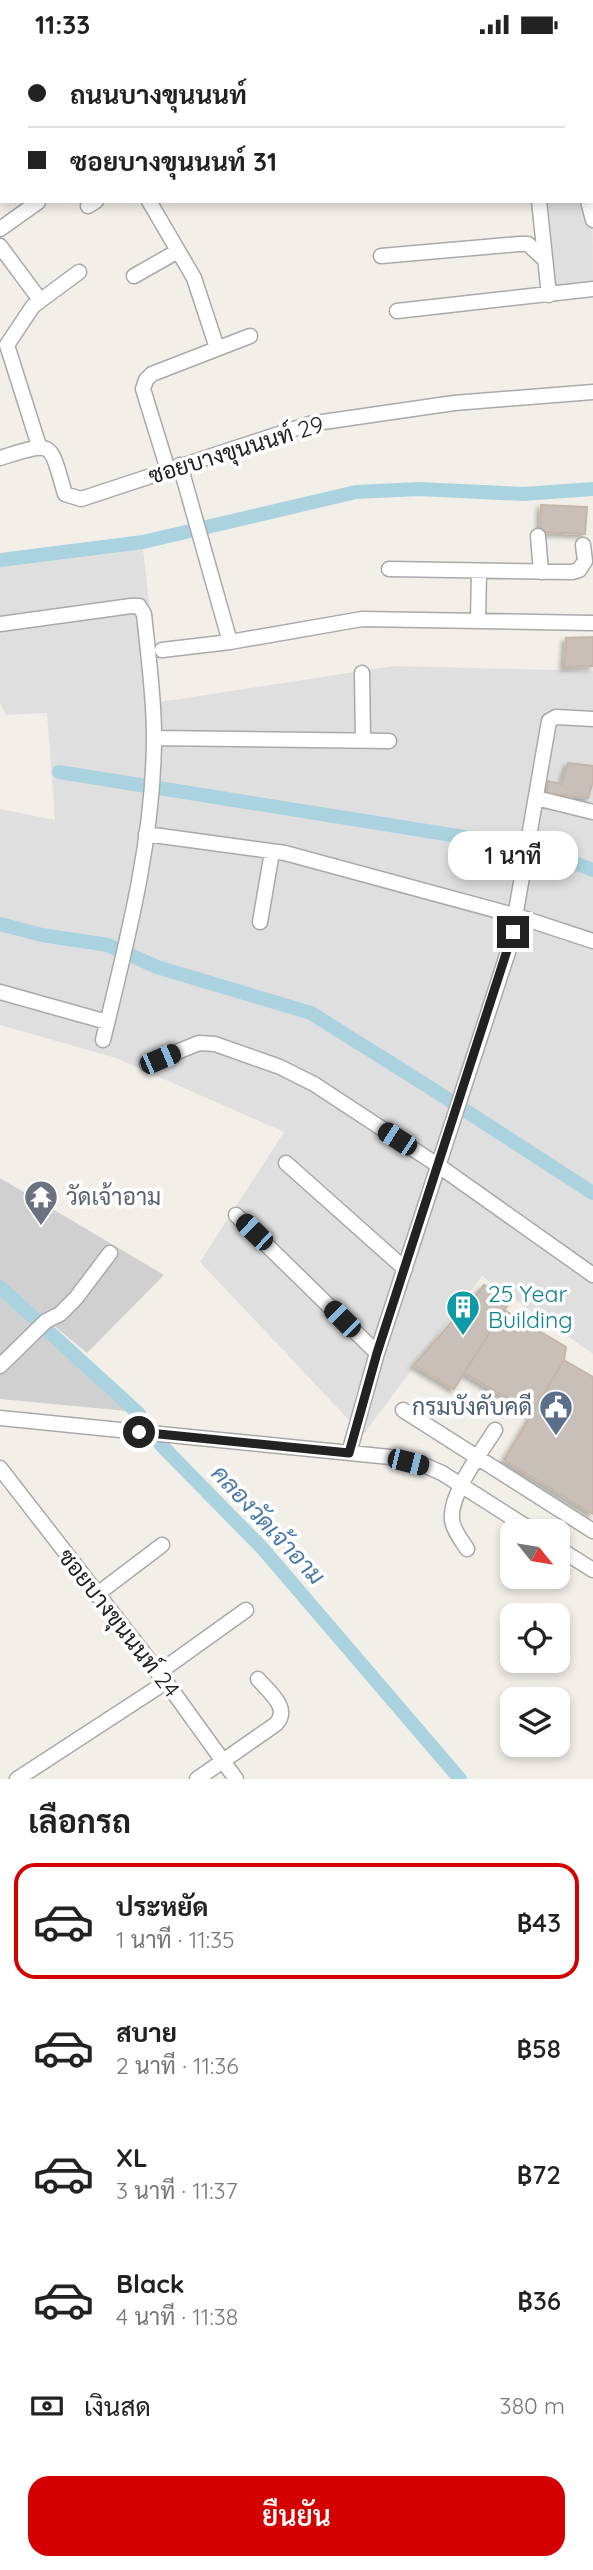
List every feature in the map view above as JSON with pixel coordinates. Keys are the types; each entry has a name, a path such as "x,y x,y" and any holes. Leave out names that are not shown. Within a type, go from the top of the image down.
{"street":[{"path":"0,229 37,203"},
{"path":"150,203 194,278 218,348"},
{"path":"539,203 549,295"},
{"path":"588,203 593,220"},
{"path":"381,256 527,244 544,259"},
{"path":"0,246 40,300"},
{"path":"134,276 178,251"},
{"path":"0,458 38,446 7,345 33,306 79,272"},
{"path":"397,311 593,289"},
{"path":"230,642 174,468 143,389 152,374 250,336"},
{"name":"ซอยบางขุนนนท์ 29","path":"38,446 51,451 65,494 75,499 309,424 454,403 593,392"},
{"path":"538,536 541,572"},
{"path":"390,569 541,572 579,570 584,561 583,545"},
{"path":"478,620 479,571"},
{"path":"0,624 139,606 144,614 152,685 154,738 146,834 128,940 103,1040"},
{"path":"162,650 230,642 362,619 593,623"},
{"path":"362,673 363,740"},
{"path":"349,1453 377,1353 510,946 549,721 564,716 593,719"},
{"path":"154,738 389,741"},
{"path":"536,798 593,812"},
{"path":"146,834 272,852 517,916 593,941"},
{"path":"260,922 272,852"},
{"path":"0,992 107,1022"},
{"path":"146,1064 199,1043 215,1044 281,1067 314,1084 439,1166 593,1275"},
{"path":"286,1163 405,1269"},
{"path":"236,1215 377,1353"},
{"path":"0,1366 76,1298 110,1253"},
{"path":"403,1410 593,1531"},
{"path":"0,1418 390,1457 426,1466 514,1519"},
{"path":"467,1549 452,1522 452,1510 461,1485 495,1430"},
{"name":"ซอยบางขุนนนท์ 24","path":"0,1468 162,1677 236,1779"},
{"path":"96,1595 162,1545"},
{"path":"570,1556 593,1570"},
{"path":"17,1779 162,1677 246,1610"},
{"path":"197,1779 282,1718 281,1707 258,1679"}],"shaded area":[{"path":"548,203 592,203 593,285 556,291"},
{"path":"143,549 160,702 394,666 593,671 593,1354 482,1276 363,1435 200,1262 284,1132 116,1058 0,1025 0,809 55,820 47,713 6,715 0,703 0,564"},
{"name":"วัดเจ้าอาม","path":"0,1178 164,1275 87,1353 0,1281"},
{"path":"0,1293 68,1354 127,1411 0,1399"}],"building":[{"path":"541,505 587,507 585,534 540,532"},
{"path":"593,637 593,666 564,667 566,638"},
{"path":"568,763 593,766 593,781 588,798 547,794 547,781 562,784"},
{"name":"25 Year Building","path":"484,1285 512,1298 454,1389 414,1365"},
{"path":"504,1310 566,1347 564,1360 532,1413 464,1373"},
{"name":"กรมบังคับคดี","path":"564,1360 593,1377 593,1514 504,1460"}],"waterway":[{"path":"0,560 143,542 356,492 419,489 523,494 593,489"},
{"path":"59,772 508,844 555,856 593,870"},
{"path":"0,924 42,935 108,945 157,967 311,1013 593,1193"},
{"name":"คลองวัดเจ้าอาม","path":"0,1287 138,1413 163,1447 263,1549 460,1779"}],"place":[{"name":"วัดเจ้าอาม","path":"41,1227"},
{"name":"25 Year Building","path":"463,1337"},
{"name":"กรมบังคับคดี","path":"556,1437"}],"route":[{"path":"139,1432 349,1453 377,1353 513,932"}]}
